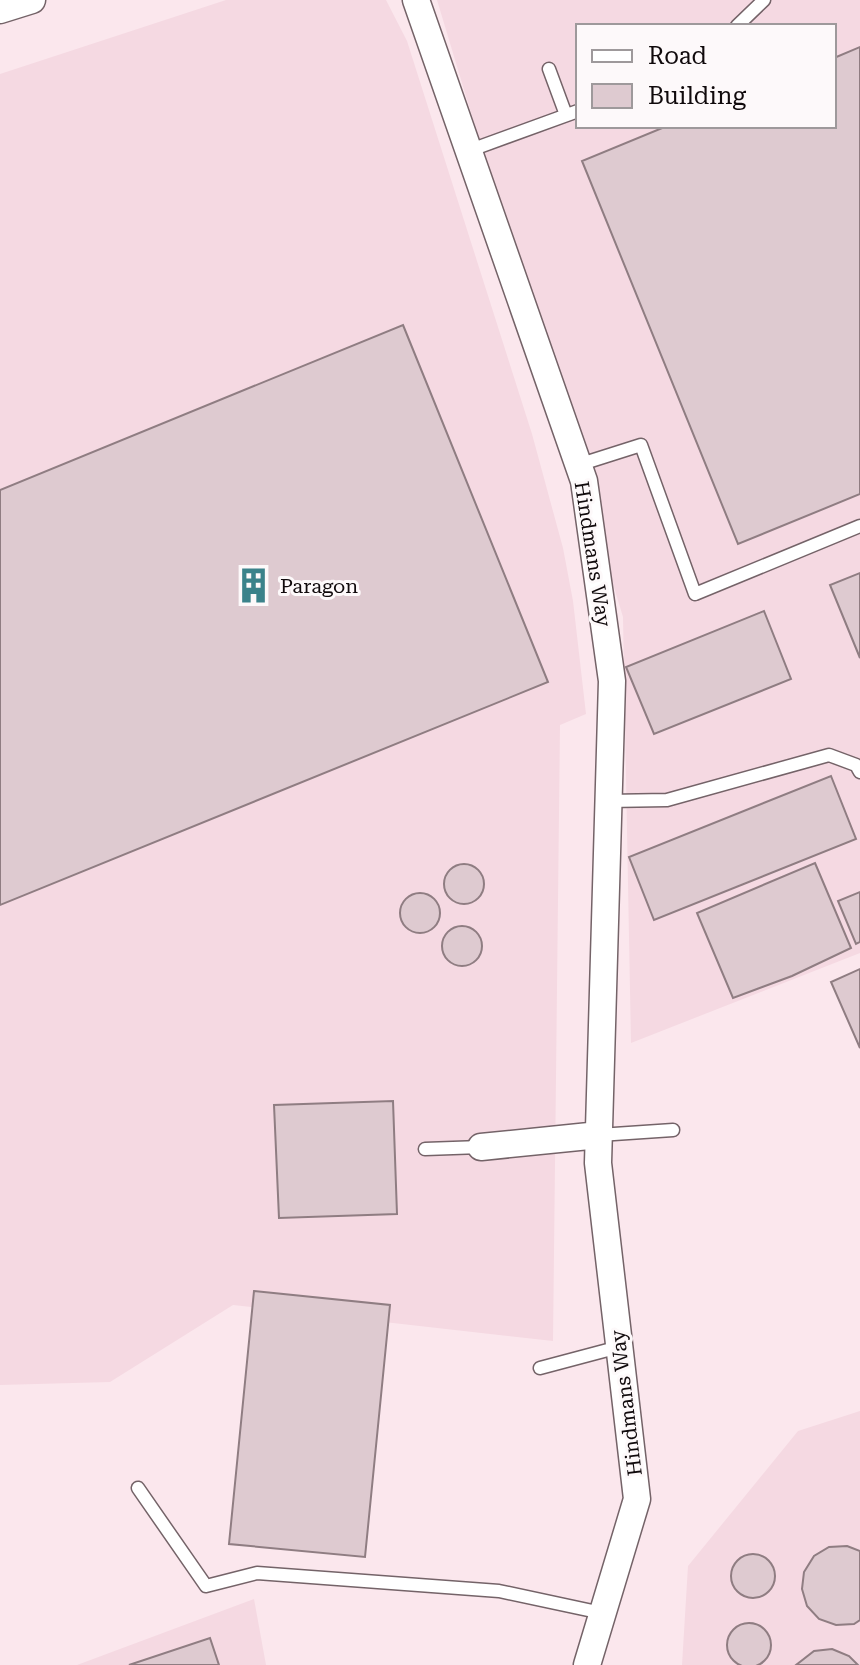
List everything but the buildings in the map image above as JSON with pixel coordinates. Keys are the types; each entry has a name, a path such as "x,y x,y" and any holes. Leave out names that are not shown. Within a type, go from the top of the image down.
{"street":[{"path":"0,10 32,0"},
{"name":"Hindmans Way","path":"416,0 584,481 612,681 598,1163 637,1499 587,1665"},
{"path":"481,1147 599,1135"}],"lane":[{"path":"739,24 764,0"},
{"path":"468,151 572,113 549,69"},
{"path":"578,465 641,445 695,594 860,526"},
{"path":"608,801 667,800 829,755 856,765 860,772"},
{"path":"599,1135 673,1130"},
{"path":"425,1149 481,1147"},
{"path":"540,1368 619,1347"},
{"path":"138,1488 206,1586 257,1573 499,1591 602,1613"}],"shaded area":[{"path":"226,0 386,0 407,41 532,434 563,548 573,601 586,714 560,725 553,1341 233,1305 110,1382 0,1385 0,74"},
{"path":"437,0 860,0 860,953 631,1043 623,617"},
{"path":"860,1411 860,1665 682,1665 688,1566 798,1431"},
{"path":"254,1599 266,1665 77,1665"}],"place":[{"name":"Paragon","path":"254,586"}]}
